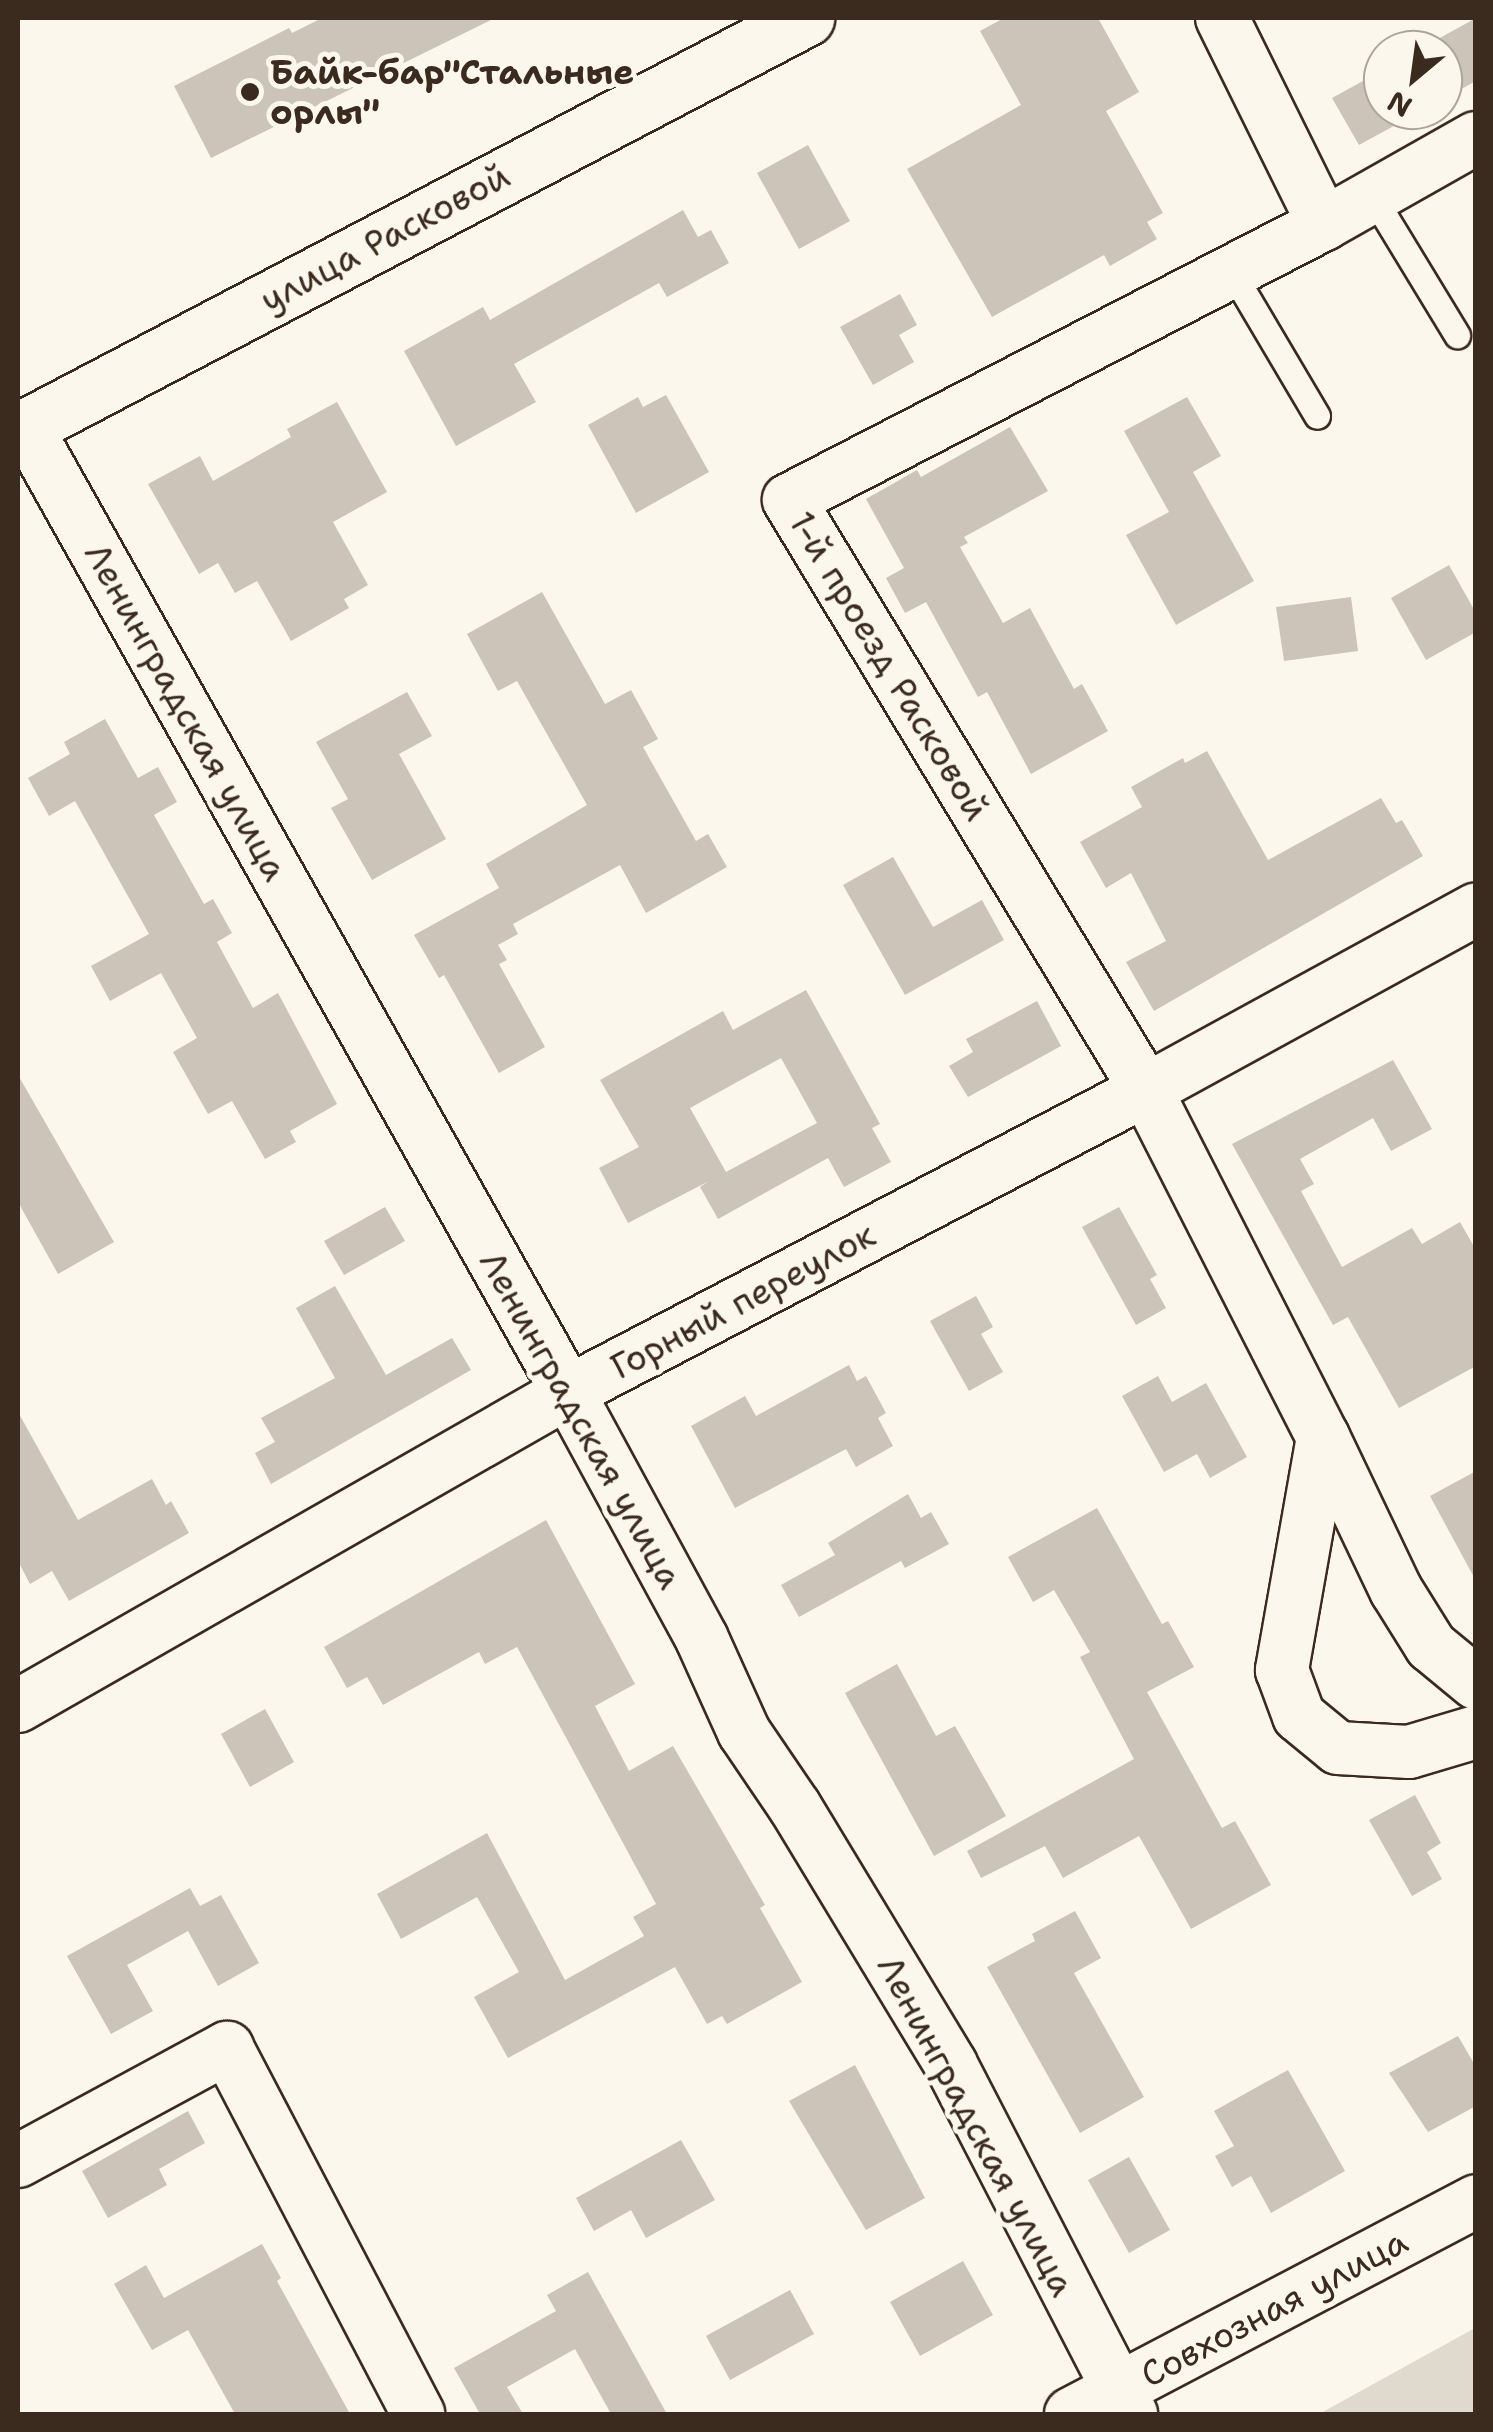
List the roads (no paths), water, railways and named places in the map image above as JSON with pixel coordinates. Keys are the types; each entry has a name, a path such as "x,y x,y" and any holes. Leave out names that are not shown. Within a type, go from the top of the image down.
{"street":[{"name":"улица Расковой","path":"22,429 806,18"},
{"path":"1222,18 1324,224"},
{"name":"1-й проезд Расковой","path":"1146,1090 788,500 1324,224 1476,138"},
{"name":"Ленинградская улица","path":"22,429 568,1392 702,1639 744,1732 796,1807 952,2065 1124,2403"},
{"name":"Горный переулок","path":"18,1706 568,1392 1146,1090 1476,909"},
{"path":"1146,1090 1323,1436 1396,1590 1431,1646 1476,1683"},
{"path":"1323,1436 1282,1670 1300,1716 1338,1748 1409,1752 1476,1732"},
{"path":"18,2161 227,2048 418,2414"},
{"name":"Совхозная улица","path":"1071,2414 1124,2403 1476,2201"}],"lane":[{"path":"1373,197 1457,335"},
{"path":"1232,272 1317,416"}],"place":[{"name":"Байк-бар\"Стальные орлы\"","path":"250,92"}]}
